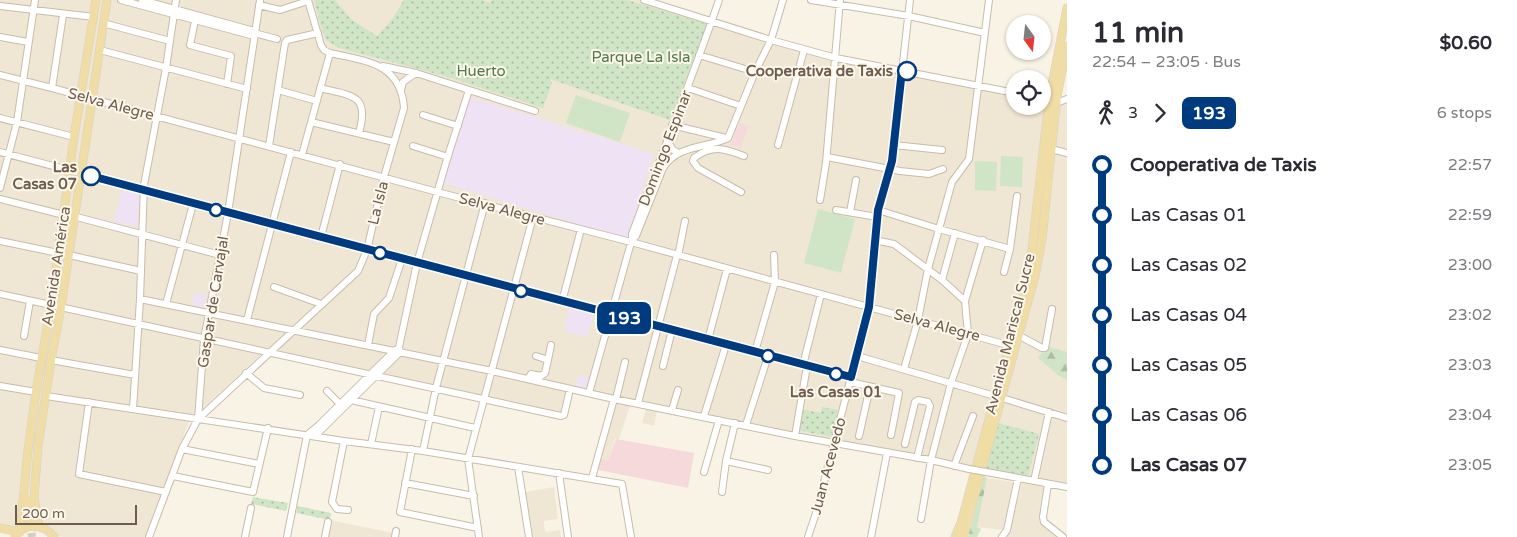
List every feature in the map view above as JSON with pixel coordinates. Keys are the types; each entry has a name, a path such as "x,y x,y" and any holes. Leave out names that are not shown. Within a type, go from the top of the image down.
{"main road":[{"name":"Avenida América","path":"18,534 36,392 51,305 74,137 96,0"},
{"name":"Avenida América","path":"39,526 34,498 38,446 61,307 106,0"},
{"name":"Avenida Mariscal Sucre","path":"1051,91 1067,8"},
{"name":"Avenida Mariscal Sucre","path":"1051,95 1067,46"},
{"name":"Avenida Mariscal Sucre","path":"964,537 1030,267 1047,115"},
{"name":"Avenida Mariscal Sucre","path":"955,537 961,523 1037,267 1042,239 1051,149 1050,115"},
{"path":"30,521 29,510 38,446"},
{"path":"28,450 27,506 29,510"},
{"path":"0,528 18,534 25,528 39,526 45,528 54,537"}],"street":[{"path":"0,188 17,122 35,0"},
{"path":"121,0 277,39"},
{"path":"142,0 175,12"},
{"path":"133,409 144,191 176,0"},
{"path":"644,0 661,3 804,50 1006,91"},
{"name":"Domingo Espinar","path":"589,393 632,234 672,125 688,88 719,0"},
{"path":"672,125 728,138 755,72 771,40 783,0"},
{"path":"811,0 840,2 985,33"},
{"name":"Juan Acevedo","path":"808,537 835,444 869,307 877,213 881,194 890,169 894,145 910,0"},
{"path":"904,370 918,320 928,269 952,182 969,159 989,0"},
{"path":"259,3 280,10 308,1 321,45 324,50 330,53 416,73 535,111"},
{"path":"820,200 827,157 840,2"},
{"name":"Gaspar de Carvajal","path":"149,537 182,449 198,419 204,339 228,213 259,3"},
{"path":"0,6 63,15 94,17"},
{"path":"52,88 63,15"},
{"path":"195,17 190,44 231,56 227,84"},
{"path":"103,24 170,41"},
{"path":"269,146 285,41 318,34"},
{"path":"0,37 28,42"},
{"path":"100,50 246,89"},
{"path":"778,145 804,50"},
{"path":"302,155 330,53"},
{"path":"699,56 755,72"},
{"path":"372,63 386,70 394,78 401,90"},
{"path":"401,90 403,82 416,73"},
{"name":"Selva Alegre","path":"0,75 82,95 533,217 631,240 726,269 1004,344"},
{"path":"320,88 349,95 357,99 362,107 363,116 358,133"},
{"path":"688,88 741,106"},
{"path":"278,90 317,102"},
{"name":"La Isla","path":"198,419 359,270 367,250 384,177 404,108 401,90"},
{"path":"287,537 307,435 397,350 418,263 469,90"},
{"path":"1051,101 1067,100"},
{"path":"423,115 458,126"},
{"path":"0,118 74,137"},
{"path":"311,122 394,142"},
{"path":"697,132 702,137 702,149 694,158 694,163 698,168 741,192"},
{"name":"Domingo Espinar","path":"631,240 636,236 663,168 668,161 678,153 702,149 728,138"},
{"path":"667,139 672,148 678,153"},
{"path":"894,145 942,150"},
{"path":"413,146 448,157"},
{"path":"702,149 722,148 744,156"},
{"path":"1051,149 1067,153"},
{"path":"0,152 755,352 870,387 900,394 891,435"},
{"path":"247,320 292,152"},
{"path":"827,157 929,174 943,169"},
{"path":"321,238 340,164"},
{"path":"850,212 856,180"},
{"path":"1004,272 1010,248 1017,196"},
{"path":"0,199 64,215"},
{"path":"424,451 436,388 485,203"},
{"path":"166,304 193,204"},
{"path":"836,210 877,213 1010,248"},
{"path":"73,216 220,255"},
{"path":"480,537 468,459 533,217"},
{"path":"638,403 678,255 685,221"},
{"path":"562,302 581,229"},
{"path":"942,280 956,233"},
{"path":"874,240 894,244 942,280 965,301"},
{"path":"921,519 931,460 951,383 968,334 965,301 983,240"},
{"path":"0,241 58,253"},
{"path":"68,255 141,271"},
{"path":"755,352 775,282 774,255"},
{"path":"368,345 374,314 390,297 402,259"},
{"path":"708,340 726,269"},
{"path":"274,287 321,304"},
{"path":"0,294 561,416 564,415 570,389"},
{"path":"795,436 805,366 821,294"},
{"path":"140,299 397,350 615,399 795,436 1067,487"},
{"path":"24,336 30,301"},
{"path":"1018,335 1045,348 1052,309"},
{"path":"663,366 672,330"},
{"path":"528,379 531,374 543,375 551,345"},
{"path":"704,416 726,345"},
{"path":"0,350 41,358"},
{"path":"536,356 548,360"},
{"path":"746,425 768,356"},
{"path":"857,356 1067,418"},
{"path":"51,360 135,374"},
{"path":"592,478 626,362"},
{"path":"246,373 262,387 300,395"},
{"path":"315,436 351,400 372,375"},
{"path":"0,386 36,392"},
{"path":"859,436 870,387"},
{"path":"672,410 678,390"},
{"path":"327,391 340,404"},
{"path":"46,396 268,428 344,441 412,449 622,484 631,537"},
{"path":"351,400 476,428"},
{"path":"905,444 915,402 918,400 928,402 930,406 917,458"},
{"path":"89,402 79,474 166,492"},
{"path":"371,444 379,407"},
{"path":"1034,481 1049,412"},
{"path":"954,466 973,416"},
{"path":"704,472 719,420"},
{"path":"722,492 726,460 736,423"},
{"path":"173,476 253,492 268,428"},
{"path":"344,441 332,502 337,509 348,510"},
{"path":"182,449 259,464"},
{"path":"412,449 400,512 478,528"},
{"path":"871,537 887,453"},
{"path":"726,460 768,470"},
{"path":"518,466 529,537"},
{"path":"559,473 568,537"},
{"path":"1002,537 1007,530 1018,478"},
{"path":"405,483 474,496"},
{"path":"1048,484 1043,517 1044,522 1064,537"},
{"path":"245,537 251,508"},
{"path":"325,537 328,522"}],"shaded area":[{"path":"0,0 644,0 836,58 1006,91 1006,115 1051,115 1051,101 1056,103 1067,99 1067,488 570,389 564,415 264,352 203,408 192,414 145,537 63,537 0,525"},
{"path":"470,97 654,154 627,239 443,183"},
{"path":"740,123 748,126 741,148 730,145"},
{"path":"122,188 139,195 138,226 114,222"},
{"path":"195,292 207,295 204,307 192,305"},
{"path":"569,308 593,314 587,337 564,331"},
{"path":"579,375 589,378 586,388 576,386"},
{"path":"616,402 630,405 619,439 615,439 608,460 598,458"},
{"path":"646,409 657,411 654,426 642,423"},
{"path":"616,439 694,453 688,488 594,469 598,458 608,460"},
{"path":"987,478 1013,482 1003,530 977,527"},
{"path":"1022,482 1045,486 1043,517 1062,537 1007,537"},
{"path":"554,487 558,519 544,521 544,527 546,532 560,530 561,537 533,537 525,492"},
{"path":"330,520 393,533 392,537 327,537"}],"green space":[{"name":"Parque La Isla","path":"314,0 335,0 352,20 377,36 391,21 404,0 483,0 490,3 492,0 627,0 707,24 670,120 550,79 552,83 543,108 445,76 339,48 326,40"},
{"path":"576,95 630,113 620,142 566,123"},
{"path":"1001,156 1023,157 1022,187 1000,186"},
{"path":"975,161 997,162 996,191 975,190"},
{"path":"818,209 855,219 841,273 804,263"},
{"path":"1046,346 1067,352 1067,380 1038,358"},
{"path":"822,407 838,410 832,437 797,430 802,409 821,413"},
{"path":"998,423 1039,434 1028,477 985,469"},
{"path":"984,476 987,478 977,527 981,529 977,537 968,537"},
{"path":"253,497 288,503 286,511 251,504"},
{"path":"298,506 331,513 330,520 296,513"}],"tunnel":[{"path":"30,521 32,537"}],"bus line":[{"name":"193","path":"91,176 851,377 869,307 878,210 881,194 892,161 902,70 907,71"}],"place":[{"name":"Cooperativa de Taxis","path":"907,71"},
{"name":"Las Casas 07","path":"91,176"},
{"name":"Las Casas 01","path":"836,374"}],"park label":[{"name":"Huerto","path":"481,71"}]}
